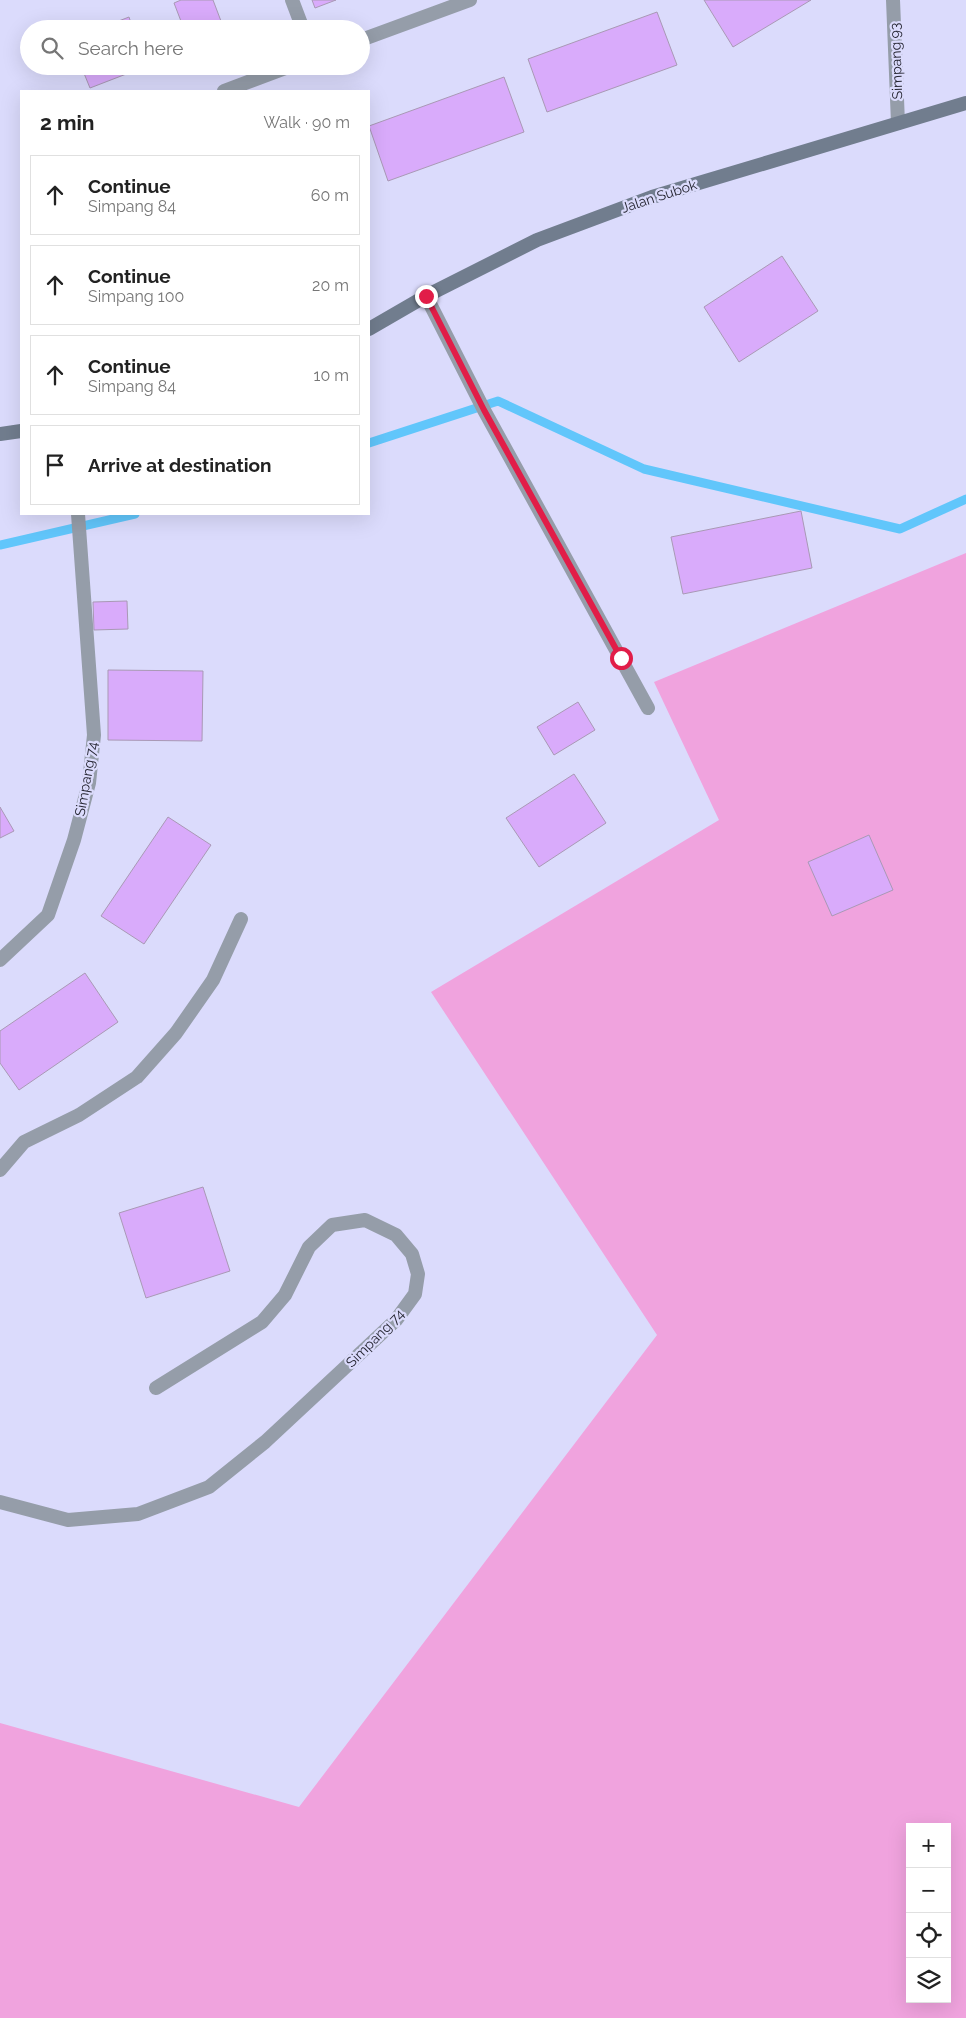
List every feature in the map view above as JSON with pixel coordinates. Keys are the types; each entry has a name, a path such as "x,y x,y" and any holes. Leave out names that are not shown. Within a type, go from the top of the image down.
{"main road":[{"name":"Jalan Subok","path":"370,328 426,296 537,240 643,200 966,103"},
{"path":"0,434 20,431"}],"street":[{"path":"292,0 300,20"},
{"path":"370,37 470,0"},
{"name":"Simpang 93","path":"894,0 898,123"},
{"path":"227,90 267,75"},
{"path":"426,296 484,410 648,708"},
{"name":"Simpang 74","path":"0,960 48,915 74,840 88,783 94,735 78,515"},
{"path":"0,1170 24,1142 79,1114 137,1077 176,1033 213,980 241,919"},
{"name":"Simpang 74","path":"0,1502 68,1520 138,1514 209,1487 265,1442 396,1320 415,1294 418,1274 412,1254 396,1235 365,1220 332,1225 309,1247 284,1295 262,1322 156,1388"}],"shaded area":[{"path":"966,553 966,2018 0,2018 0,1723 299,1807 657,1335 431,992 719,820 654,682"}],"building":[{"path":"181,0 213,0 221,20 181,20 174,3"},
{"path":"312,0 336,0 315,8"},
{"path":"704,0 811,0 733,47"},
{"path":"657,12 677,65 547,112 528,59"},
{"path":"85,75 124,75 90,88"},
{"path":"504,77 524,132 388,181 370,126"},
{"path":"782,256 818,311 739,362 704,307"},
{"path":"801,511 812,568 683,594 671,537"},
{"path":"127,601 128,629 94,630 93,602"},
{"path":"108,670 203,671 202,741 108,740"},
{"path":"578,702 595,730 554,755 537,727"},
{"path":"574,774 606,823 539,867 506,818"},
{"path":"0,807 14,831 0,838"},
{"path":"168,817 211,845 144,944 101,916"},
{"path":"869,835 893,890 832,916 808,862"},
{"path":"85,973 118,1022 19,1090 0,1063 0,1031"},
{"path":"203,1187 230,1271 146,1298 119,1213"}],"waterway":[{"path":"370,443 498,401 644,469 900,529 966,499"},
{"path":"0,545 131,515"}],"route":[{"path":"426,296 484,410 621,658"}]}
